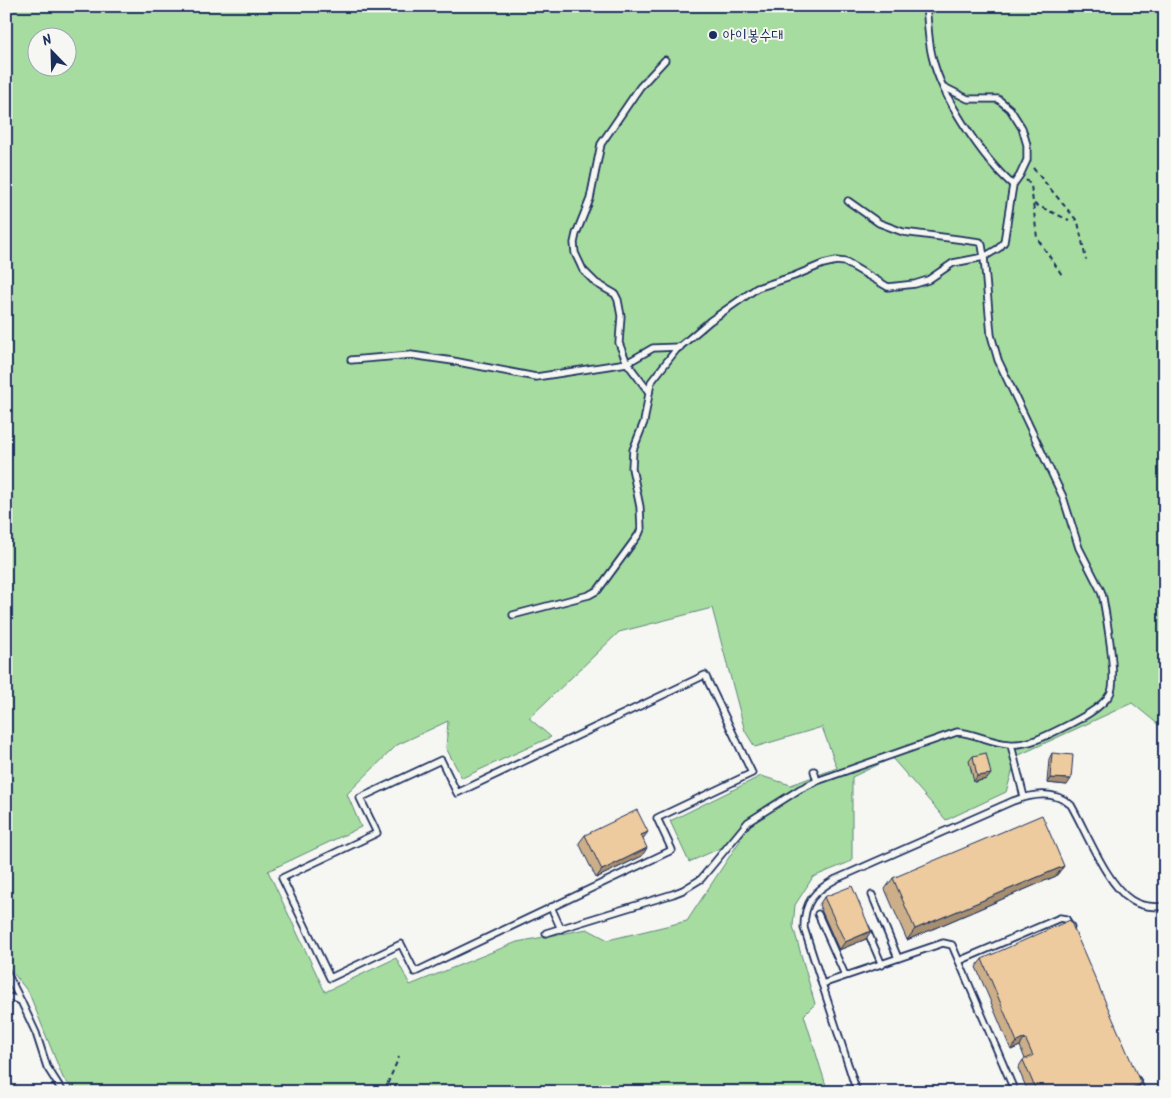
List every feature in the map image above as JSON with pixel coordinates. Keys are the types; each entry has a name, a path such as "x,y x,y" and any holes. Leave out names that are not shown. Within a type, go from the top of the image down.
{"lane":[{"path":"926,6 931,55 944,87 964,124 990,162 1013,185"},
{"path":"649,392 625,360 619,344 621,316 615,294 596,283 583,270 575,253 574,243 590,199 602,144 640,87 665,60"},
{"path":"513,615 598,590 639,534 642,520 632,468 633,450 644,422 651,382 680,347 710,321 756,288 836,260 845,262 888,286 915,284 928,280 953,262 984,257 999,248 1004,242 1013,185 1027,160 1027,145 1022,128 1010,109 998,99 968,99 944,87"},
{"path":"546,933 673,894 692,885 701,879 748,822 800,789 817,781 957,732 968,733 1011,745 1022,744 1047,735 1080,719 1098,706 1110,694 1113,686 1112,670 1103,598 1079,548 1062,498 998,360 991,335 982,245 980,242 903,232 879,223 848,201"},
{"path":"351,360 411,355 536,377 625,360 653,348 680,347"},
{"path":"705,675 752,773 657,818 672,850 551,907 415,972 401,944 330,978 282,878 377,834 360,798 441,760 457,793 705,675"},
{"path":"1011,745 1024,797"},
{"path":"814,771 817,781"},
{"path":"857,1092 804,928 807,905 821,887 1013,800 1040,795 1053,795 1063,798 1070,805 1111,879 1121,892 1132,901 1147,906 1165,906"},
{"path":"872,895 898,958"},
{"path":"551,907 561,929"},
{"path":"818,914 845,975"},
{"path":"959,961 1060,918 1066,919 1073,931"},
{"path":"863,920 882,965"},
{"path":"822,984 943,943 952,945 1015,1092"},
{"path":"6,971 36,1033 47,1067 63,1092"},
{"path":"6,996 21,1001"},
{"path":"1134,1073 1142,1092"}],"path":[{"path":"1027,160 1078,222 1086,260"},
{"path":"1020,175 1031,185 1037,238 1062,275"},
{"path":"1034,204 1069,220"},
{"path":"384,1092 399,1057"}],"green space":[{"path":"6,6 1165,6 1165,730 1132,703 1017,756 1006,792 946,820 892,758 852,777 852,861 813,877 795,905 793,926 815,1004 804,1015 828,1092 76,1092 63,1078 29,993 6,964","holes":["712,608 745,731 755,747 822,727 837,768 791,785 761,776 670,821 689,862 741,839 687,921 608,940 587,929 517,942 410,985 396,958 325,992 268,871 361,827 347,794 397,745 448,721 446,748 462,778 551,737 529,718 619,632"]}],"building":[{"path":"986,753 991,774 977,776 973,756"},
{"path":"1052,753 1073,755 1071,779 1050,778"},
{"path":"637,810 648,832 641,835 647,848 602,870 585,835"},
{"path":"1042,815 1064,866 915,929 893,878"},
{"path":"852,886 871,931 845,942 824,897"},
{"path":"1070,920 1141,1084 1123,1092 1037,1092 1023,1060 1033,1056 1025,1038 1017,1042 982,959"}],"place":[{"name":"아이봉수대","path":"713,35"}]}
